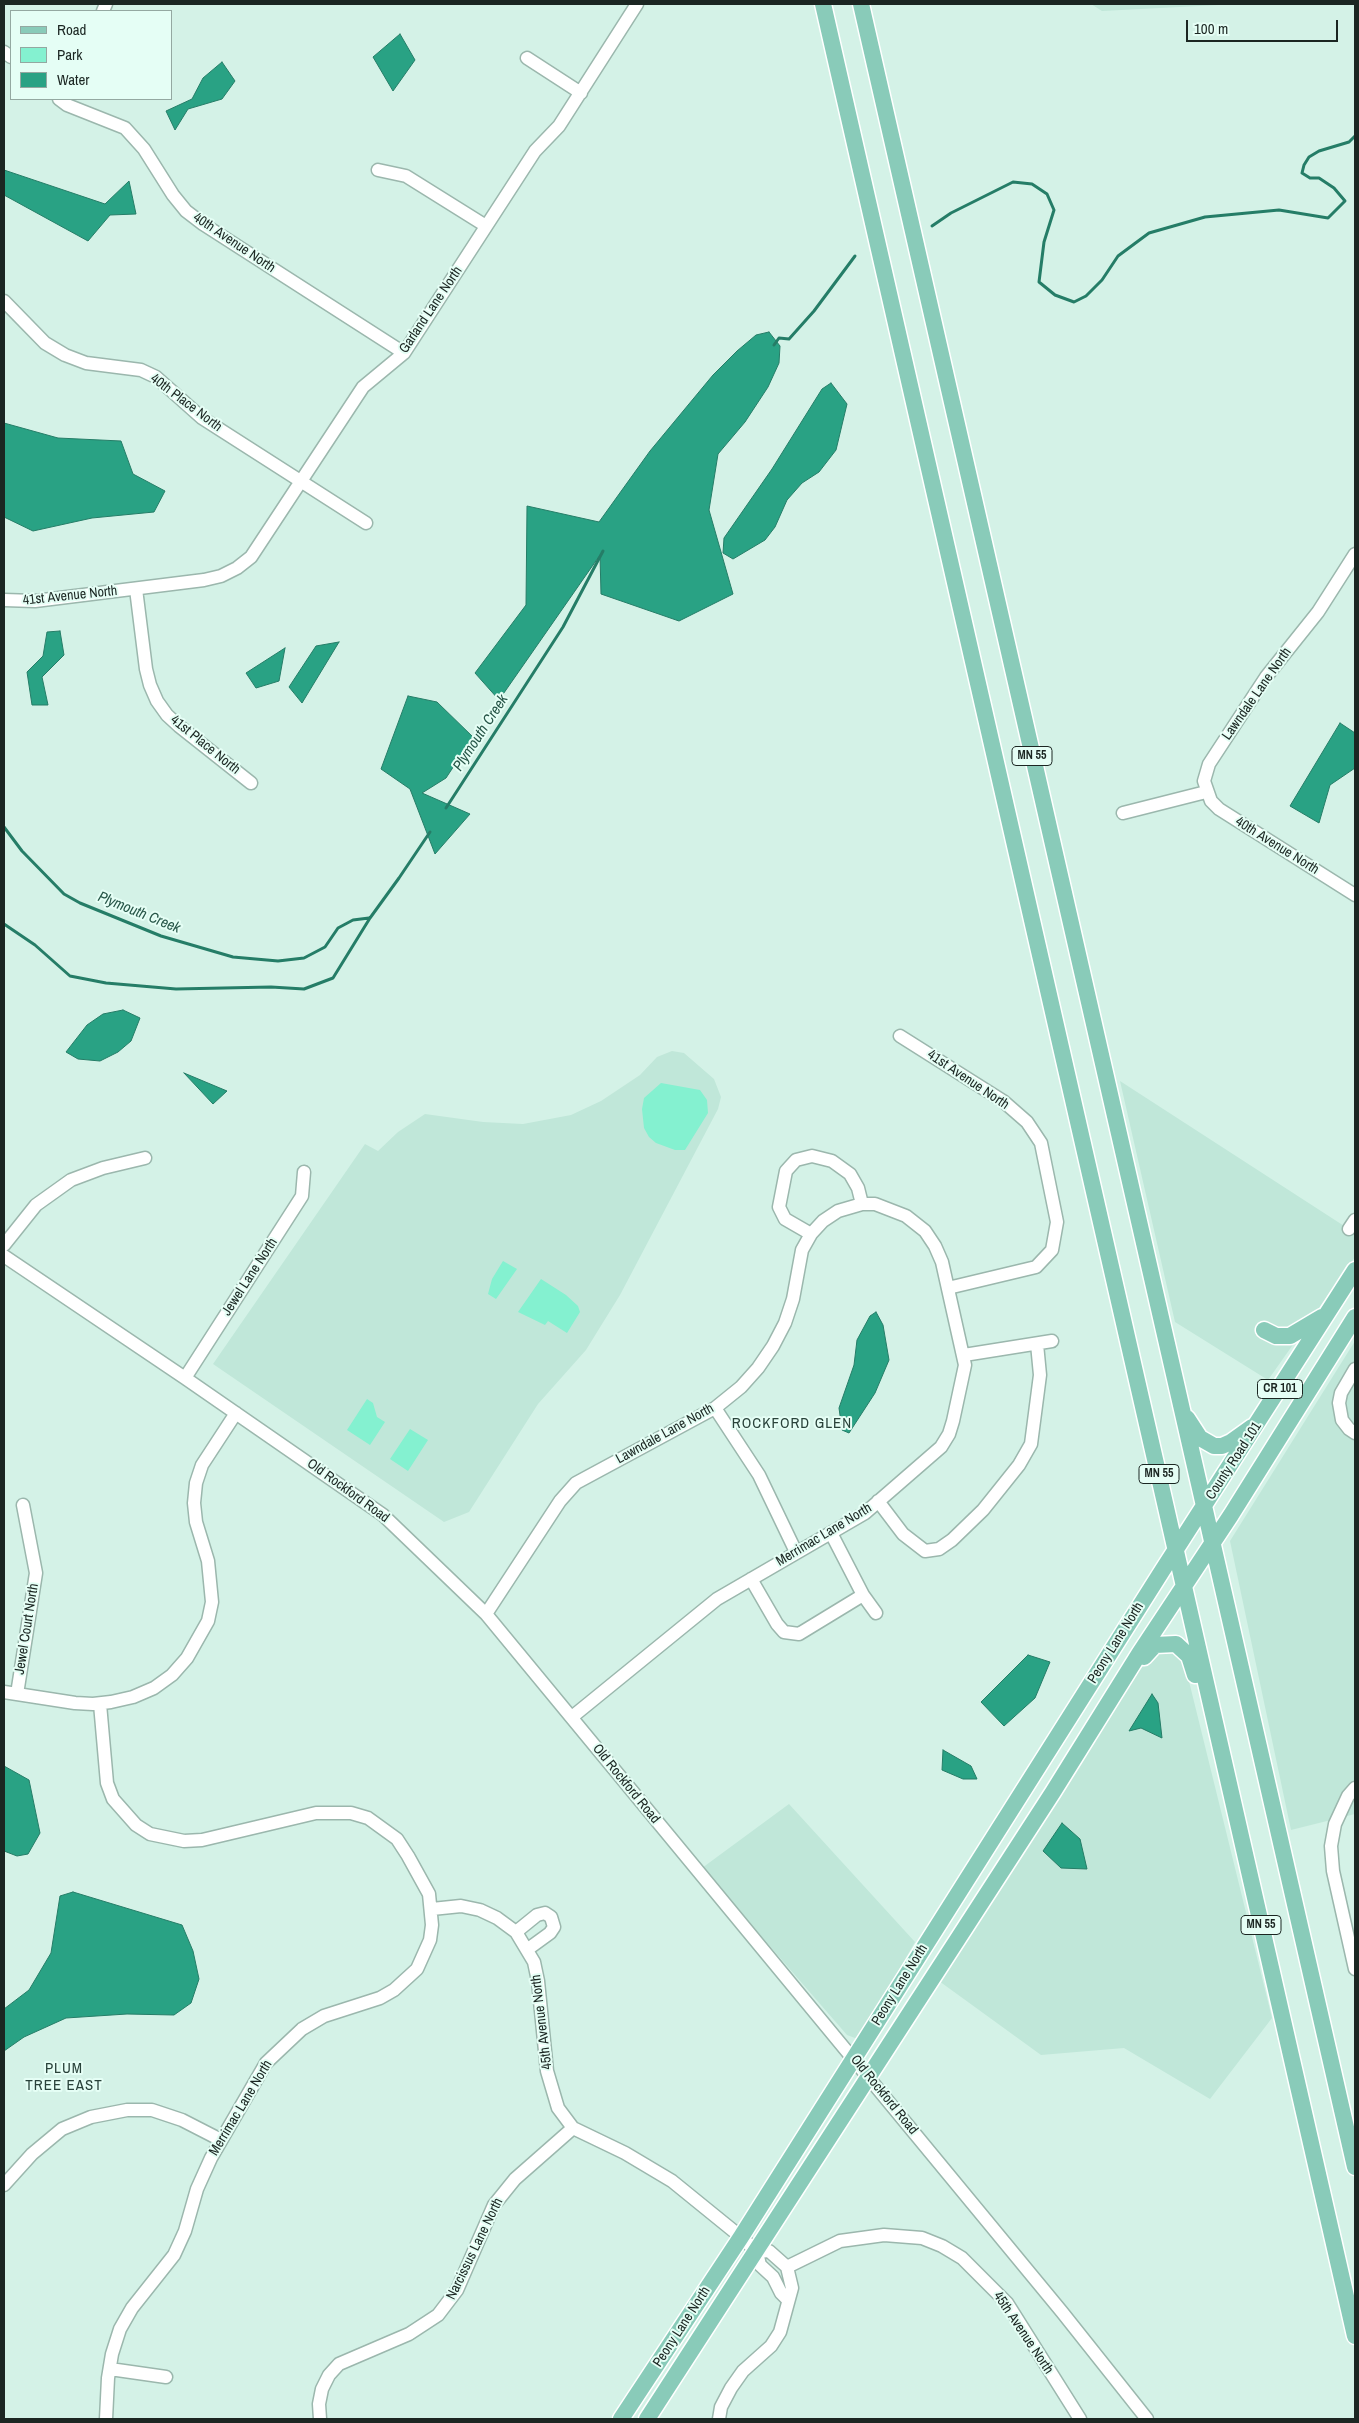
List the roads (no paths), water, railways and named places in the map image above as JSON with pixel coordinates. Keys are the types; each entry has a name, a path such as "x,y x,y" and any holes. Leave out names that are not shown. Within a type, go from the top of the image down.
{"main road":[{"name":"MN 55","path":"823,4 1355,2336"},
{"name":"MN 55","path":"861,4 1355,2166"},
{"name":"County Road 101","path":"1176,1549 1260,1421 1355,1270"},
{"path":"1264,1330 1276,1336 1290,1336 1328,1312"},
{"name":"County Road 101","path":"1184,1586 1355,1316"},
{"path":"1181,1409 1200,1438 1214,1446 1222,1446 1231,1442 1260,1421"},
{"name":"Peony Lane North","path":"621,2419 741,2237 1176,1549"},
{"name":"Peony Lane North","path":"647,2419 757,2252 868,2076 1082,1747 1129,1669 1184,1586"},
{"path":"1082,1747 1095,1733 1142,1659 1156,1645 1176,1644 1189,1656 1229,1785"}],"street":[{"name":"Garland Lane North","path":"136,588 204,580 221,576 237,568 251,557 363,387 404,353 535,151 559,126 637,4"},
{"path":"527,58 581,93"},
{"name":"40th Avenue North","path":"60,100 67,105 125,128 144,149 173,195 186,211 203,224 404,353"},
{"path":"378,170 406,176 486,226"},
{"name":"40th Place North","path":"4,301 45,343 65,355 86,363 141,370 156,377 202,418 366,523"},
{"name":"Lawndale Lane North","path":"1206,791 1204,781 1209,764 1266,677 1318,612 1355,554"},
{"name":"41st Avenue North","path":"4,600 35,601 136,588"},
{"name":"41st Place North","path":"136,588 146,669 150,685 158,701 167,714 180,726 251,783"},
{"path":"1123,813 1206,791"},
{"name":"40th Avenue North","path":"1206,791 1219,810 1355,895"},
{"name":"41st Avenue North","path":"900,1036 1003,1101 1026,1122 1041,1143 1057,1222 1052,1250 1036,1267 948,1288"},
{"path":"811,1234 785,1219 779,1207 786,1171 796,1160 812,1156 832,1161 850,1174 858,1188 862,1204"},
{"path":"4,1245 36,1206 71,1180 103,1168 145,1158"},
{"name":"Jewel Lane North","path":"185,1378 302,1196 304,1172"},
{"name":"Lawndale Lane North","path":"486,1614 560,1501 576,1483 715,1408 741,1387 773,1346 788,1315 793,1299 802,1250 811,1234 823,1221 838,1211 862,1204 890,1208 911,1220 924,1231 935,1246 942,1262 948,1288"},
{"name":"Old Rockford Road","path":"4,1256 383,1515 486,1614 854,2058 1111,2372 1147,2419"},
{"name":"Merrimac Lane North","path":"572,1717 704,1609 751,1578 865,1513 931,1457 949,1434 962,1381 964,1355 948,1288"},
{"path":"964,1355 1052,1341"},
{"path":"878,1501 903,1534 925,1551 939,1549 952,1540 977,1516 1019,1464 1031,1444 1040,1375 1037,1344"},
{"path":"1355,1369 1341,1394 1339,1402 1342,1420 1355,1433"},
{"path":"715,1408 759,1475 796,1552"},
{"path":"4,1692 75,1703 100,1704 133,1697 154,1688 172,1675 187,1658 208,1621 212,1602 212,1582 196,1522 194,1503 196,1484 202,1465 236,1413"},
{"name":"Jewel Court North","path":"17,1694 36,1573 23,1505"},
{"path":"831,1533 864,1595 876,1613"},
{"path":"751,1578 777,1624 784,1632 799,1634 864,1595"},
{"path":"100,1704 107,1783 113,1799 136,1825 150,1834 184,1841 219,1836 316,1813 351,1813 368,1818 396,1838 422,1879 432,1909"},
{"path":"1355,1788 1348,1796 1336,1824 1331,1846 1333,1871 1355,1969"},
{"name":"45th Avenue North","path":"432,1909 461,1906 480,1910 497,1918 516,1932 528,1949 534,1962 538,1980 547,2071 551,2090 558,2108 573,2128 625,2153 672,2181 757,2252"},
{"name":"Merrimac Lane North","path":"106,2419 110,2369 120,2330 132,2308 174,2255 190,2220 197,2189 221,2140 258,2076 282,2046 302,2029 324,2016 344,2008 380,1998 394,1990 417,1969 430,1940 432,1909"},
{"path":"516,1932 537,1915 545,1913 551,1917 554,1927 550,1933 528,1949"},
{"path":"4,2185 32,2154 62,2129 91,2116 127,2110 152,2110 182,2120 221,2140"},
{"name":"Narcissus Lane North","path":"320,2419 319,2404 322,2388 329,2375 346,2360 409,2334 438,2315 457,2290 494,2205 515,2179 573,2128"},
{"name":"45th Avenue North","path":"788,2267 840,2241 884,2235 897,2234 922,2238 942,2246 968,2264 1007,2304 1080,2419"},
{"path":"719,2419 721,2407 730,2388 743,2371 771,2346 780,2332 792,2288 788,2267 769,2251 757,2252 760,2265 773,2277 781,2293 788,2298"},
{"path":"110,2369 166,2377"}],"water":[{"path":"400,34 415,60 393,91 373,57"},
{"path":"222,62 235,81 222,99 188,109 175,130 166,111 192,99 203,78"},
{"path":"4,170 105,204 129,181 136,214 110,215 88,241 4,195"},
{"path":"769,332 780,346 779,363 768,387 745,422 718,454 709,510 733,594 679,621 601,594 600,555 499,700 475,673 526,605 527,506 599,522 650,451 713,375 756,335"},
{"path":"831,383 847,404 836,450 819,472 802,483 787,500 775,527 765,540 733,559 723,553 724,538 772,469 822,389"},
{"path":"4,423 58,438 121,441 133,474 165,491 154,512 92,518 33,531 4,517"},
{"path":"60,631 64,655 42,677 48,705 32,705 27,672 43,656 47,632"},
{"path":"339,642 302,703 289,687 316,646"},
{"path":"285,648 279,681 256,688 246,673"},
{"path":"408,696 437,702 473,737 446,778 422,793 470,814 435,854 410,789 381,769"},
{"path":"1340,723 1355,733 1355,768 1330,785 1319,823 1290,806"},
{"path":"123,1010 140,1018 131,1041 118,1052 100,1061 78,1059 66,1052 87,1025 103,1014"},
{"path":"184,1073 227,1091 213,1104"},
{"path":"876,1312 883,1325 889,1360 875,1393 849,1433 842,1430 839,1408 854,1365 857,1340 870,1316"},
{"path":"1028,1655 1050,1662 1035,1698 1004,1726 981,1702"},
{"path":"1152,1694 1158,1703 1162,1738 1141,1728 1129,1731"},
{"path":"943,1750 971,1766 977,1779 963,1779 942,1770"},
{"path":"4,1766 29,1780 40,1833 28,1854 17,1856 4,1851"},
{"path":"1062,1823 1080,1839 1087,1869 1061,1868 1043,1851"},
{"path":"73,1892 182,1925 193,1951 199,1979 191,2003 174,2015 127,2014 66,2018 24,2037 4,2051 4,2009 29,1990 51,1953 60,1896"}],"waterway":[{"name":"Plymouth Creek","path":"932,226 951,213 1013,182 1032,184 1047,194 1054,210 1044,242 1039,282 1055,295 1074,302 1086,296 1102,280 1118,256 1149,233 1205,217 1279,210 1328,218 1345,201 1334,188 1319,178 1310,178 1302,173 1304,165 1309,157 1319,151 1349,142 1355,136"},
{"name":"Plymouth Creek","path":"774,345 779,338 789,339 814,311 855,256"},
{"name":"Plymouth Creek","path":"446,808 563,627 603,551"},
{"name":"Plymouth Creek","path":"4,827 22,851 64,894 80,903 161,936 233,957 278,961 304,958 325,947 338,928 353,920 369,918"},
{"name":"Plymouth Creek","path":"4,924 35,945 70,976 106,983 176,989 271,987 304,989 333,978 370,918 430,832"}],"district":[{"name":"ROCKFORD GLEN","path":"792,1424"},
{"name":"PLUM TREE EAST","path":"64,2078"}]}
